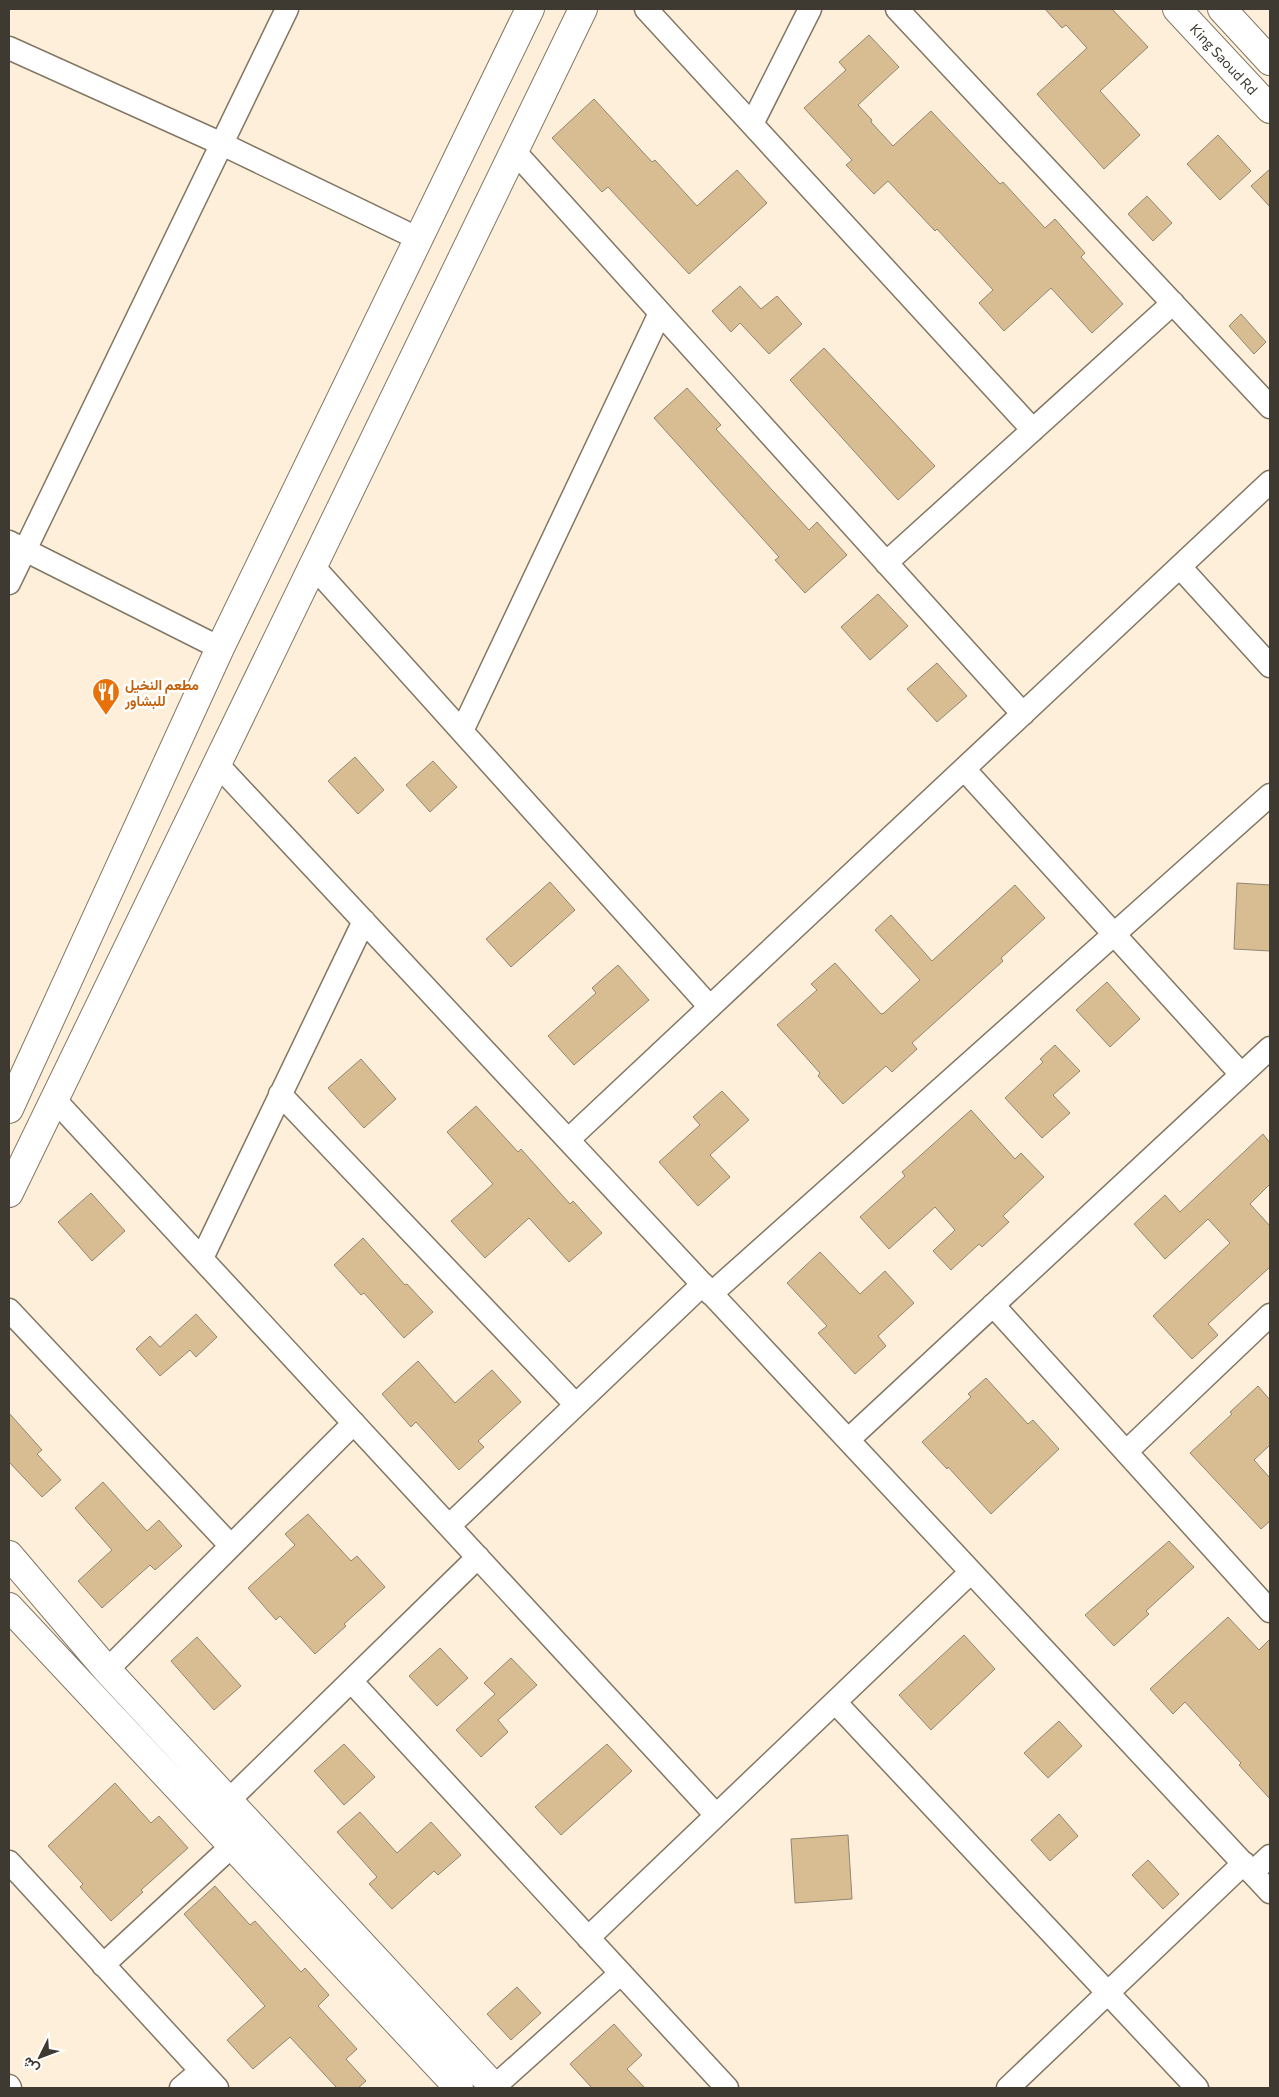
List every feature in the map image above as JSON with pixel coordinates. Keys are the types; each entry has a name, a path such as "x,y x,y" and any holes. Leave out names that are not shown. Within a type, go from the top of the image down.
{"street":[{"path":"9,583 17,546 222,144 287,9"},
{"path":"9,1110 220,648 530,9"},
{"path":"9,1193 583,9"},
{"path":"646,9 1033,430"},
{"path":"752,124 810,9"},
{"path":"897,9 1270,407"},
{"name":"King Saoud Rd","path":"1177,9 1270,110"},
{"path":"1222,9 1270,61"},
{"path":"9,48 222,144 418,238"},
{"path":"514,151 1023,714"},
{"path":"886,563 1173,304"},
{"path":"462,731 660,313"},
{"path":"568,1140 1270,482"},
{"path":"17,546 220,648"},
{"path":"312,566 710,1007"},
{"path":"1180,567 1270,666"},
{"path":"217,764 1270,1892"},
{"path":"964,769 1241,1074"},
{"path":"449,1526 576,1405 1270,795"},
{"path":"202,1258 364,921"},
{"path":"848,1440 1270,1048"},
{"path":"280,1094 576,1405"},
{"path":"54,1099 716,1815"},
{"path":"993,1305 1126,1452 1266,1597"},
{"path":"9,1310 231,1546"},
{"path":"1126,1452 1270,1314"},
{"path":"107,1670 354,1423"},
{"path":"9,1555 107,1670 494,2088 621,1973"},
{"path":"228,1801 478,1557"},
{"path":"588,1938 971,1572"},
{"path":"9,1606 282,1897 452,2086"},
{"path":"351,1680 727,2088"},
{"path":"835,1702 1198,2088"},
{"path":"103,1965 233,1845"},
{"path":"1008,2088 1108,1993 1248,1868 1270,1856"},
{"path":"9,1862 217,2088"},
{"path":"282,1897 300,1878"},
{"path":"181,2088 201,2071"}],"building":[{"path":"1045,9 1112,9 1148,47 1100,91 1140,135 1104,169 1037,94 1087,48 1066,25 1062,28"},
{"path":"869,35 899,67 858,105 893,146 931,111 1000,184 1003,182 1045,228 1055,219 1085,253 1081,257 1123,304 1092,333 1051,288 1004,331 979,303 993,290 937,229 935,231 888,181 874,194 846,165 852,160 804,108 846,70 839,62"},
{"path":"594,99 652,162 655,160 697,206 737,170 767,203 689,274 608,187 602,192 552,138"},
{"path":"1218,135 1251,171 1220,200 1187,164"},
{"path":"1270,169 1270,207 1251,186"},
{"path":"1147,196 1172,223 1153,241 1128,214"},
{"path":"740,286 761,309 777,296 802,324 769,354 740,323 731,332 712,311"},
{"path":"1241,314 1266,342 1254,354 1229,326"},
{"path":"824,348 935,466 898,500 790,380"},
{"path":"687,388 721,425 716,429 809,530 817,522 847,555 805,593 775,560 779,557 654,418"},
{"path":"878,594 908,626 870,660 841,627"},
{"path":"937,663 967,696 937,722 907,689"},
{"path":"355,757 384,790 358,814 328,781"},
{"path":"433,761 457,787 430,812 406,785"},
{"path":"550,882 575,910 511,967 486,939"},
{"path":"1237,883 1270,885 1270,951 1234,949"},
{"path":"1015,885 1045,918 1001,958 1003,961 912,1043 917,1049 892,1072 886,1066 843,1104 818,1076 820,1073 777,1025 817,990 811,984 835,963 881,1014 884,1013 920,980 875,930 891,915 932,961"},
{"path":"618,965 649,1000 574,1065 548,1036 596,993 592,988"},
{"path":"1107,982 1140,1019 1110,1047 1076,1010"},
{"path":"1055,1045 1080,1071 1053,1095 1070,1113 1042,1138 1005,1098 1043,1062 1040,1059"},
{"path":"361,1059 396,1099 364,1128 328,1088"},
{"path":"722,1091 749,1120 710,1155 730,1177 698,1206 659,1162 700,1125 693,1117"},
{"path":"476,1106 518,1152 521,1149 570,1204 573,1201 602,1233 569,1262 529,1218 485,1258 451,1221 493,1184 447,1132"},
{"path":"971,1110 1015,1159 1021,1153 1044,1177 1003,1216 1009,1222 982,1247 979,1244 951,1270 933,1251 955,1230 935,1207 889,1249 860,1217 905,1176 902,1172"},
{"path":"1263,1134 1270,1143 1270,1184 1250,1204 1270,1226 1270,1267 1208,1324 1218,1335 1192,1359 1153,1316 1230,1243 1208,1219 1165,1259 1134,1224 1165,1195 1180,1212"},
{"path":"91,1193 125,1231 92,1261 58,1222"},
{"path":"363,1238 405,1285 407,1284 433,1312 404,1338 364,1293 361,1295 334,1265"},
{"path":"820,1252 860,1294 885,1271 914,1303 878,1336 886,1346 855,1374 818,1333 827,1326 787,1283"},
{"path":"196,1314 217,1337 196,1357 190,1350 160,1376 136,1349 150,1336 160,1347"},
{"path":"418,1361 455,1403 492,1370 521,1402 478,1441 484,1447 459,1470 416,1422 411,1427 382,1394"},
{"path":"986,1378 1028,1424 1033,1420 1059,1449 991,1514 922,1442 971,1397 968,1394"},
{"path":"1258,1386 1270,1400 1270,1445 1254,1460 1270,1478 1270,1521 1261,1529 1190,1453 1232,1414 1230,1412"},
{"path":"9,1413 42,1450 37,1454 61,1480 42,1497 9,1462"},
{"path":"103,1482 147,1531 159,1520 182,1546 155,1570 150,1565 102,1608 78,1581 112,1550 75,1508"},
{"path":"308,1514 351,1561 357,1556 385,1587 344,1624 346,1626 315,1654 280,1616 276,1620 248,1588 295,1545 285,1534"},
{"path":"1169,1541 1194,1567 1146,1611 1149,1614 1114,1646 1085,1615"},
{"path":"1228,1617 1259,1650 1270,1639 1270,1799 1239,1765 1241,1763 1185,1702 1173,1714 1150,1689"},
{"path":"964,1635 995,1669 931,1730 899,1695"},
{"path":"197,1637 241,1686 214,1710 171,1661"},
{"path":"440,1648 468,1678 437,1706 409,1676"},
{"path":"511,1658 537,1685 498,1720 508,1732 481,1757 456,1730 495,1694 484,1683"},
{"path":"1059,1721 1082,1746 1048,1778 1024,1753"},
{"path":"344,1744 375,1777 344,1805 314,1771"},
{"path":"607,1744 632,1771 561,1835 535,1807"},
{"path":"115,1783 151,1823 159,1816 188,1848 141,1890 143,1892 111,1921 80,1887 83,1884 48,1846"},
{"path":"360,1812 397,1853 431,1822 461,1855 438,1875 434,1871 392,1909 369,1884 377,1877 337,1832"},
{"path":"1059,1814 1078,1836 1050,1861 1031,1840"},
{"path":"848,1835 852,1899 795,1903 791,1839"},
{"path":"1148,1860 1179,1894 1163,1909 1132,1875"},
{"path":"215,1886 250,1925 255,1921 301,1972 305,1968 329,1995 318,2006 357,2049 346,2059 366,2081 358,2088 337,2088 290,2037 253,2069 227,2040 265,2006 184,1914"},
{"path":"517,1987 541,2013 511,2040 487,2014"},
{"path":"614,2024 642,2055 627,2069 645,2088 592,2088 570,2064"}],"place":[{"name":"مطعم النخيل للبشاور","path":"106,716"}]}
